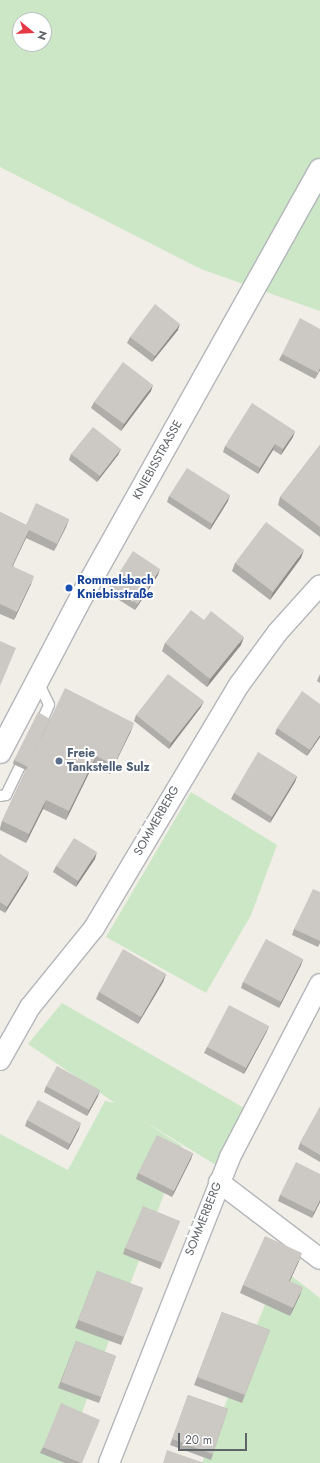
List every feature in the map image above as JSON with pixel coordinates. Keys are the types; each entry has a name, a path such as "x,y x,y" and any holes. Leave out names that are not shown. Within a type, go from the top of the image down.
{"street":[{"name":"KNIEBISSTRASSE","path":"0,752 37,680 320,170"},
{"name":"SOMMERBERG","path":"0,1060 30,1007 94,928 243,680 292,614 320,585"},
{"name":"SOMMERBERG","path":"109,1463 219,1182 320,984"},
{"path":"219,1182 320,1259"}],"lane":[{"path":"0,796 6,795 50,705 37,680"}],"green space":[{"path":"0,0 320,0 320,311 201,269 0,167"},
{"path":"191,792 277,845 251,915 206,993 106,937"},
{"path":"62,1003 244,1108 216,1165 144,1121 182,1146 63,1463 0,1463 0,1134 68,1170 105,1101 115,1103 28,1044"},
{"path":"280,1267 320,1298 320,1463 202,1463"}],"building":[{"path":"155,304 180,324 155,356 130,337"},
{"path":"300,318 320,329 320,368 318,373 282,354"},
{"path":"123,362 153,385 124,424 94,402"},
{"path":"252,403 295,431 283,449 275,444 260,468 225,446"},
{"path":"93,427 121,449 100,476 71,454"},
{"path":"320,445 320,527 280,497"},
{"path":"187,468 230,495 212,524 169,496"},
{"path":"36,503 69,519 57,544 29,530 12,566 34,576 17,612 0,604 0,512 26,525"},
{"path":"266,522 304,550 273,592 235,563"},
{"path":"133,551 160,569 138,604 110,587"},
{"path":"191,610 204,620 211,611 244,637 210,679 165,643"},
{"path":"0,641 16,648 0,686"},
{"path":"168,674 204,701 171,743 136,715"},
{"path":"65,688 134,723 114,765 96,756 69,811 46,800 29,834 2,821"},
{"path":"302,691 320,704 320,735 310,750 277,728"},
{"path":"38,712 50,719 28,767 14,760"},
{"path":"258,752 297,776 272,817 234,793"},
{"path":"74,838 97,852 78,881 56,866"},
{"path":"0,854 29,872 7,907 0,902"},
{"path":"313,889 320,892 320,941 294,929"},
{"path":"266,939 303,959 281,1002 243,982"},
{"path":"123,949 166,974 141,1017 99,992"},
{"path":"229,1005 269,1026 246,1068 207,1047"},
{"path":"57,1066 100,1090 89,1110 46,1086"},
{"path":"38,1100 81,1123 70,1144 27,1120"},
{"path":"320,1107 320,1155 300,1143"},
{"path":"157,1135 193,1153 174,1191 138,1173"},
{"path":"296,1162 320,1174 320,1200 314,1212 280,1195"},
{"path":"143,1206 180,1221 163,1263 125,1248"},
{"path":"265,1236 302,1253 289,1281 303,1287 293,1308 243,1285"},
{"path":"97,1271 143,1288 124,1337 78,1320"},
{"path":"222,1312 270,1330 245,1395 197,1377"},
{"path":"76,1341 116,1356 101,1397 61,1382"},
{"path":"188,1395 228,1409 213,1454 172,1439"},
{"path":"61,1403 100,1420 82,1463 43,1447"},
{"path":"167,1450 204,1463 163,1463"}],"place":[{"name":"Rommelsbach Kniebisstraße","path":"69,588"},
{"name":"Freie Tankstelle Sulz","path":"59,761"}]}
